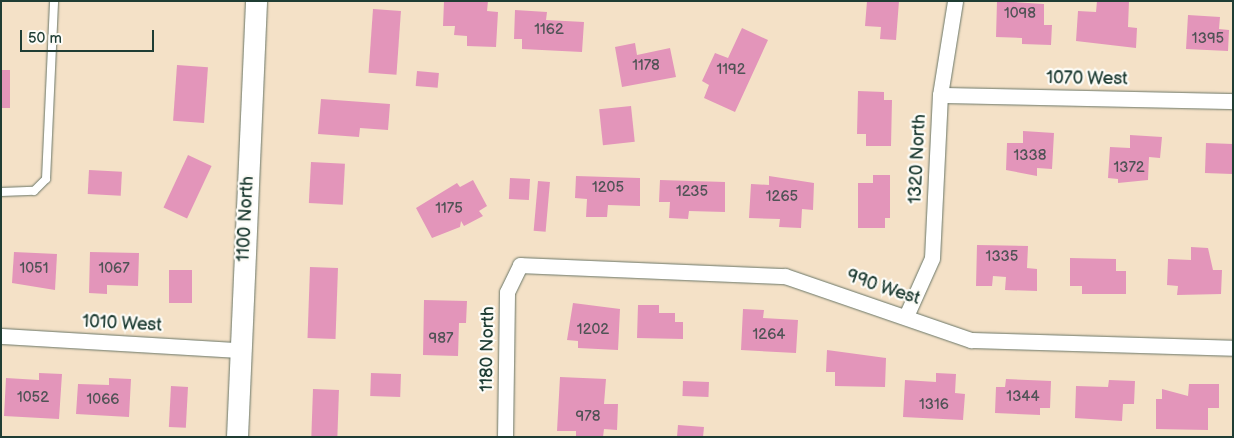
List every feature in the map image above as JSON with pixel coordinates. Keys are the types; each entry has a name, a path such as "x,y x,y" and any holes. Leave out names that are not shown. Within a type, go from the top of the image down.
{"main road":[{"name":"1100 North","path":"237,437 256,1"}],"street":[{"name":"1320 North","path":"907,314 932,258 940,95 955,1"},
{"name":"1070 West","path":"940,95 1233,101"},
{"name":"990 West","path":"520,265 785,276 907,314 971,340 1233,348"},
{"name":"1180 North","path":"505,437 507,292 520,265"},
{"name":"1010 West","path":"1,336 240,350"}],"lane":[{"path":"1,192 34,191 46,179 54,1"}],"building":[{"path":"444,1 488,1 487,11 498,12 496,47 467,46 467,36 454,35 455,26 443,26"},
{"path":"867,1 899,1 896,40 880,39 881,27 865,26"},
{"path":"997,1 1044,4 1044,25 1052,25 1051,45 1022,44 1022,38 996,37"},
{"path":"1097,1 1129,1 1128,27 1137,28 1136,48 1076,41 1078,11 1096,12"},
{"path":"373,9 401,11 396,75 369,73"},
{"path":"515,10 547,12 546,20 584,22 582,52 522,49 522,39 514,39"},
{"path":"1188,15 1220,17 1219,29 1229,30 1228,51 1186,49"},
{"path":"742,28 768,40 735,112 704,98 709,85 702,81 715,53 728,58"},
{"path":"635,43 637,55 670,48 676,77 622,87 615,47"},
{"path":"177,65 208,67 204,123 173,121"},
{"path":"1,70 10,70 10,108 1,108"},
{"path":"417,71 439,73 438,88 416,86"},
{"path":"858,91 884,92 884,100 892,100 891,146 866,146 866,134 857,134"},
{"path":"321,99 390,104 388,130 360,128 359,137 318,134"},
{"path":"631,106 635,142 603,145 599,109"},
{"path":"1023,131 1054,133 1052,169 1037,168 1037,176 1006,170 1007,143 1023,143"},
{"path":"1130,135 1162,137 1160,158 1149,157 1148,180 1118,183 1118,179 1108,178 1110,147 1130,148"},
{"path":"1206,143 1233,144 1232,174 1205,173"},
{"path":"188,155 212,166 187,219 163,208"},
{"path":"311,162 345,164 343,205 309,203"},
{"path":"89,170 122,172 121,196 88,194"},
{"path":"873,175 890,175 890,218 885,218 885,228 858,228 858,183 873,183"},
{"path":"576,176 640,178 640,206 608,205 607,217 586,217 587,199 575,198"},
{"path":"769,176 814,183 813,210 802,209 801,228 779,227 780,219 749,218 751,184 769,185"},
{"path":"510,178 530,179 529,200 509,199"},
{"path":"473,180 487,206 479,211 483,216 464,226 461,221 460,227 432,238 416,208 457,183 460,187"},
{"path":"660,180 725,182 725,212 689,211 688,219 669,218 670,202 659,202"},
{"path":"538,181 550,182 546,232 534,231"},
{"path":"977,245 1028,246 1027,268 1037,269 1037,291 1005,290 1006,277 993,276 992,286 976,286"},
{"path":"1191,247 1208,248 1213,270 1222,270 1221,294 1177,295 1178,286 1167,285 1168,259 1191,260"},
{"path":"14,252 57,254 55,290 12,283"},
{"path":"90,252 139,253 138,286 107,285 107,294 89,293"},
{"path":"1070,258 1116,259 1116,271 1126,271 1126,294 1082,294 1082,286 1070,286"},
{"path":"310,267 338,268 336,339 308,338"},
{"path":"169,270 192,270 192,303 169,303"},
{"path":"424,300 467,301 466,323 459,323 458,356 423,355"},
{"path":"573,303 620,309 618,350 578,348 578,341 567,340"},
{"path":"638,305 659,305 659,313 675,313 675,322 683,322 683,339 637,338"},
{"path":"743,309 764,310 763,318 798,320 796,353 741,350"},
{"path":"827,350 886,358 885,387 835,386 835,372 826,372"},
{"path":"39,373 62,374 59,419 4,416 6,378 39,380"},
{"path":"371,373 401,374 400,397 370,396"},
{"path":"936,373 956,374 955,393 965,394 963,420 903,417 905,380 936,382"},
{"path":"560,377 606,379 604,404 618,404 617,430 604,429 603,437 576,437 576,431 557,431"},
{"path":"109,378 131,379 129,417 76,414 78,384 109,385"},
{"path":"1006,379 1051,381 1050,408 1040,408 1040,415 995,413 996,387 1005,387"},
{"path":"1109,380 1135,381 1134,404 1123,404 1122,421 1075,418 1076,386 1108,387"},
{"path":"683,381 709,382 708,397 682,396"},
{"path":"1189,384 1219,384 1219,408 1208,408 1208,430 1156,429 1156,399 1162,399 1162,389 1188,396"},
{"path":"171,386 188,387 186,428 169,427"},
{"path":"313,389 339,390 337,437 311,437"},
{"path":"678,425 704,427 703,437 677,437"}]}
